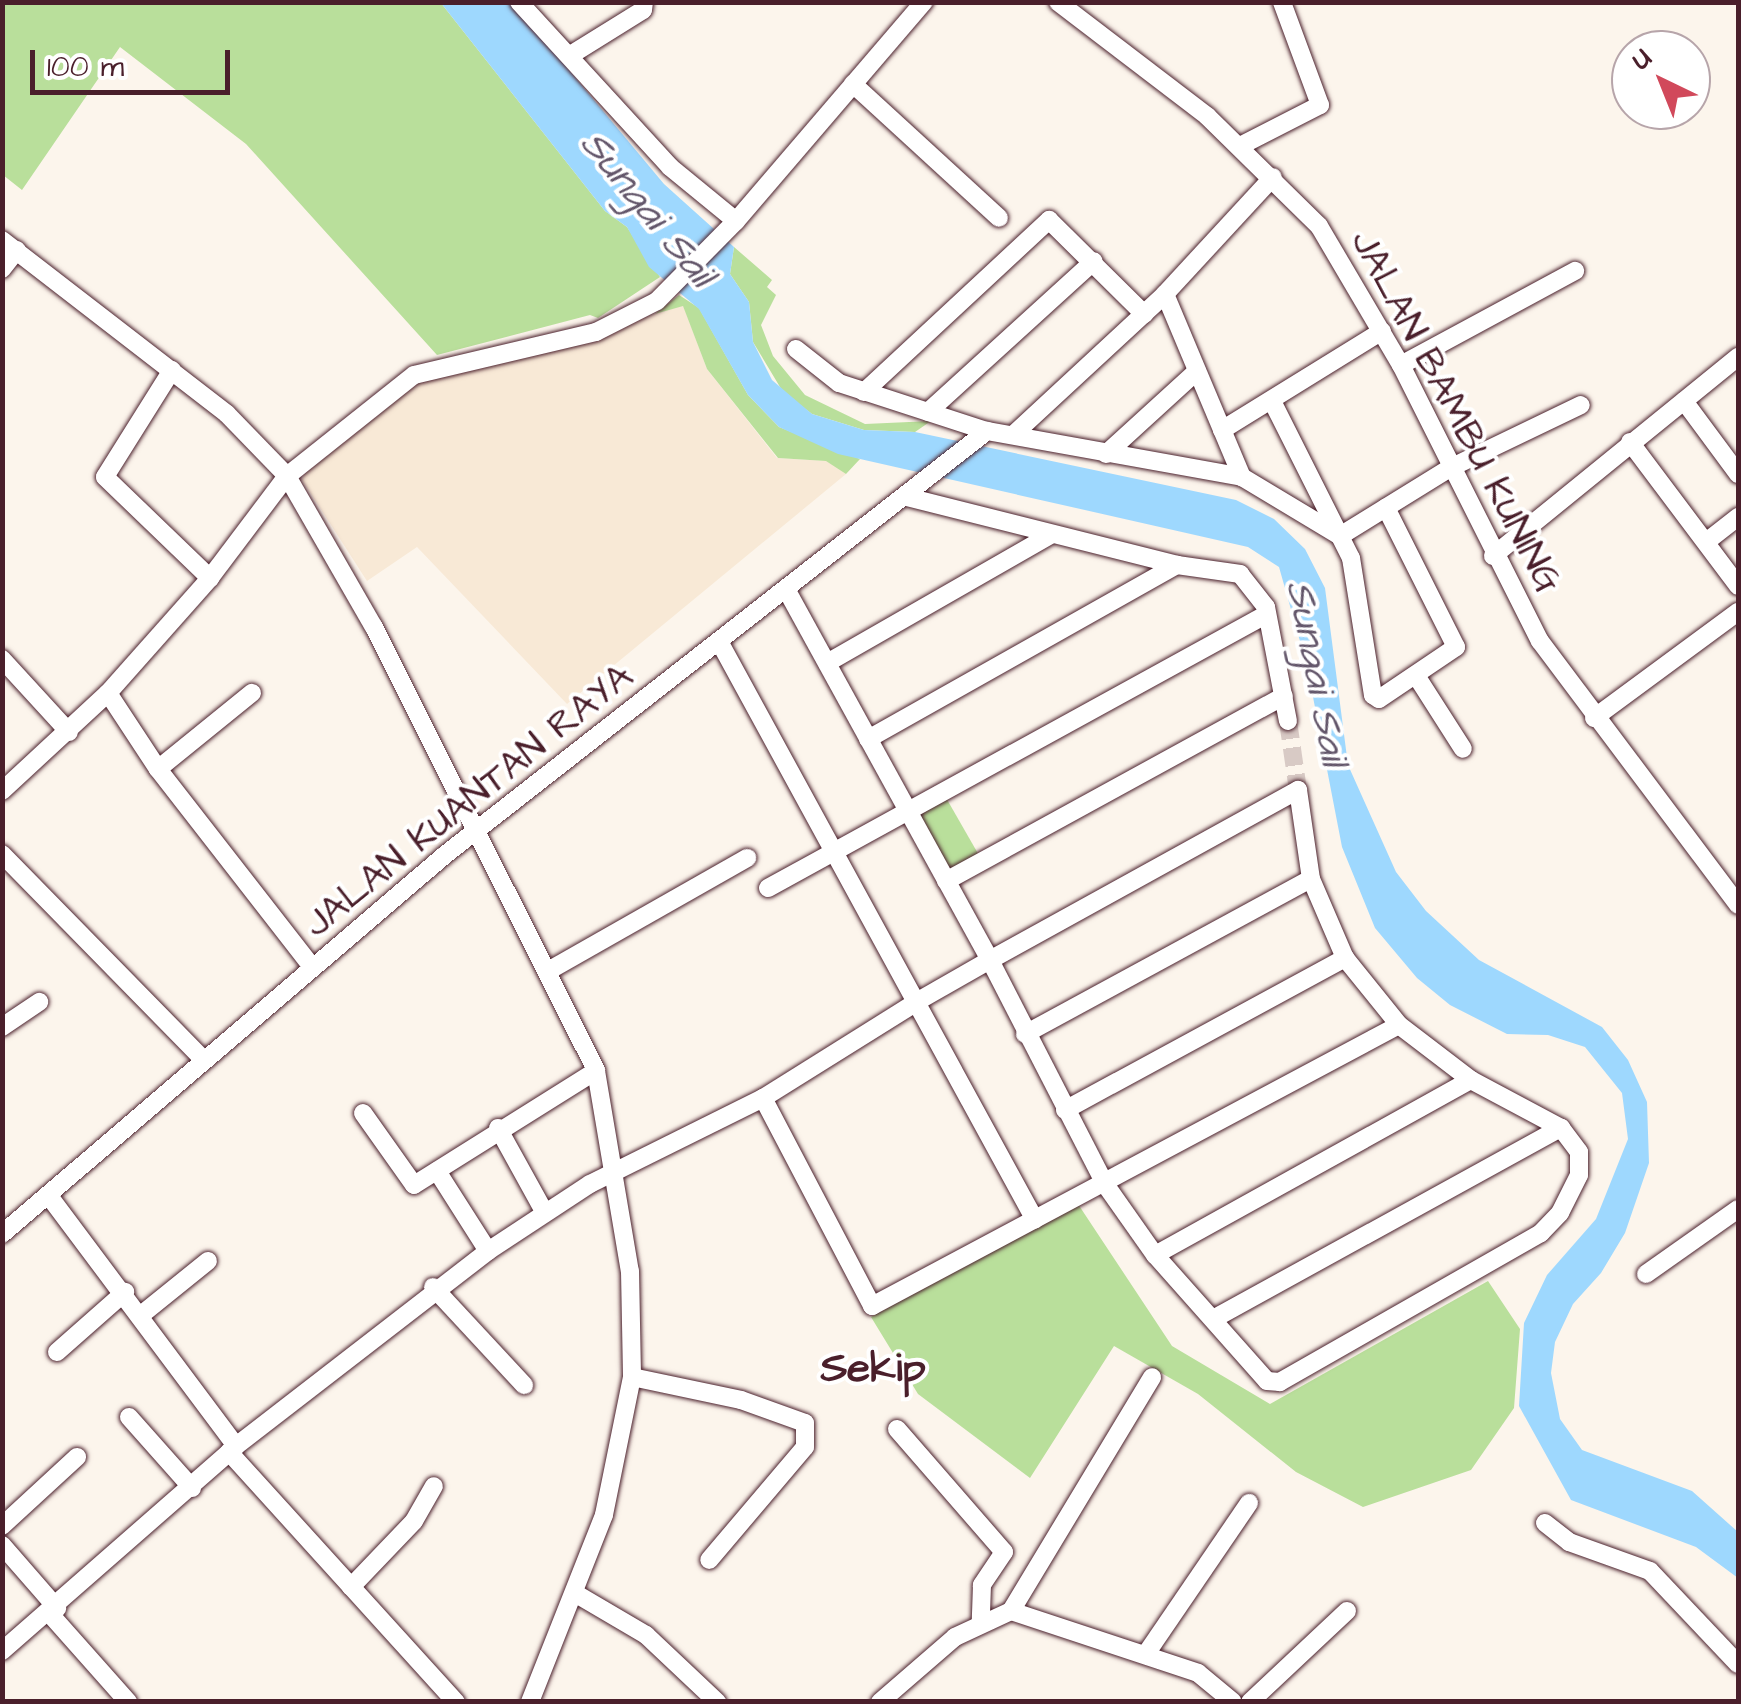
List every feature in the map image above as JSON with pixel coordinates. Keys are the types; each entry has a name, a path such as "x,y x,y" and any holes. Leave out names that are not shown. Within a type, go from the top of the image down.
{"street":[{"path":"519,2 670,167 732,226"},
{"path":"569,56 643,10 644,2"},
{"path":"2,791 108,694 210,578 287,476 414,374 596,332 657,301 732,226 924,2"},
{"name":"JALAN BAMBU KUNING","path":"1058,2 1240,146 1319,226 1401,364 1494,556 1594,718 1738,905"},
{"path":"1240,146 1320,105 1282,2"},
{"path":"853,84 998,218"},
{"path":"1013,436 1165,294 1273,177"},
{"path":"864,392 1046,220 1144,314"},
{"path":"2,269 10,245 172,370 287,476 480,830 596,1071 617,1171 635,1321 632,1377 604,1515 578,1595 530,1702"},
{"path":"928,412 1094,262"},
{"path":"1401,364 1576,271"},
{"path":"1165,294 1242,478"},
{"path":"1222,430 1382,331"},
{"path":"796,349 819,372 983,434 1013,436 1242,478 1340,536"},
{"path":"1494,556 1738,358"},
{"path":"172,370 105,477 210,578"},
{"path":"1106,454 1197,371"},
{"path":"1272,401 1340,536 1360,598 1372,694 1379,699 1456,647 1386,508"},
{"path":"1684,401 1738,474"},
{"path":"1340,536 1450,468 1581,405"},
{"name":"JALAN KUANTAN RAYA","path":"2,1234 203,1059 480,830 908,497 983,434"},
{"path":"1630,442 1738,586"},
{"path":"908,497 1176,565 1240,574 1261,595 1288,721"},
{"path":"1706,542 1738,517"},
{"path":"827,663 1052,534"},
{"path":"868,739 1176,565"},
{"path":"2,1651 53,1611 232,1449 434,1287 488,1250 617,1171 764,1098 918,1001 990,960 1298,790 1312,879 1345,958 1399,1026 1472,1080 1562,1128 1583,1162 1560,1213 1542,1233 1280,1382 1267,1381 1155,1255 1105,1184 990,960 787,590"},
{"path":"1594,718 1738,612"},
{"path":"768,888 1267,614"},
{"path":"720,643 1035,1220"},
{"path":"2,659 69,732"},
{"path":"1417,676 1463,748"},
{"path":"158,769 252,693"},
{"path":"108,694 158,769 313,968"},
{"path":"946,881 1284,696"},
{"path":"2,854 203,1059"},
{"path":"550,970 747,858"},
{"path":"1025,1034 1312,879"},
{"path":"1065,1110 1345,958"},
{"path":"5,1020 39,1002"},
{"path":"764,1098 872,1306 1399,1026"},
{"path":"363,1112 414,1186 498,1128 596,1071"},
{"path":"1155,1255 1472,1080"},
{"path":"498,1128 545,1213"},
{"path":"1214,1318 1562,1128"},
{"path":"437,1171 488,1250"},
{"path":"49,1196 125,1292 232,1449 456,1702"},
{"path":"1646,1274 1738,1208"},
{"path":"141,1315 208,1261"},
{"path":"434,1287 524,1386"},
{"path":"57,1352 125,1292"},
{"path":"632,1377 741,1400 804,1423 805,1447 709,1560"},
{"path":"1011,1611 1152,1377"},
{"path":"130,1417 192,1488"},
{"path":"896,1429 1004,1552 982,1585 980,1621"},
{"path":"2,1526 77,1456"},
{"path":"351,1586 414,1521 434,1486"},
{"path":"1146,1654 1249,1503"},
{"path":"1545,1523 1569,1542 1650,1571 1738,1664"},
{"path":"2,1545 125,1700"},
{"path":"578,1595 646,1635 717,1702"},
{"path":"880,1702 980,1621 1011,1611 1198,1673 1234,1702"},
{"path":"1250,1702 1347,1611"}],"shaded area":[{"path":"683,305 707,369 777,458 827,461 846,474 567,704 417,547 367,581 302,480 309,465 428,372 505,362"}],"green space":[{"path":"2,3 441,3 605,211 627,227 660,277 598,318 590,315 437,355 246,144 120,47 22,190 3,175"},
{"path":"734,247 772,280 767,287 776,295 761,325 773,356 805,395 865,424 931,421 915,432 864,430 812,414 783,392 753,342 749,302 730,274"},
{"path":"679,295 699,308 748,395 779,427 860,459 846,474 826,461 778,458 707,369 683,306 655,314"},
{"path":"945,796 980,857 952,873 918,811"},
{"path":"1078,1204 1172,1346 1270,1404 1488,1281 1520,1329 1514,1408 1471,1470 1363,1507 1296,1472 1198,1394 1114,1346 1030,1478 918,1394 871,1317"}],"water":[{"name":"Sungai Sail","path":"441,3 513,3 664,184 734,247 730,274 749,302 753,342 772,380 812,414 864,430 915,432 1236,500 1274,519 1305,549 1325,588 1348,765 1396,872 1426,911 1479,960 1602,1027 1628,1060 1647,1102 1649,1163 1625,1233 1601,1273 1573,1304 1555,1342 1551,1373 1560,1419 1582,1450 1692,1491 1738,1532 1738,1578 1696,1547 1571,1500 1519,1406 1524,1323 1547,1275 1596,1219 1628,1139 1622,1093 1585,1047 1548,1035 1507,1034 1450,1005 1417,978 1375,928 1342,847 1307,666 1279,567 1248,547 838,454 779,427 748,395 699,309 649,267 627,227 605,211"}],"tunnel":[{"path":"1288,721 1298,790"}],"district":[{"name":"Sekip","path":"873,1369"}]}
